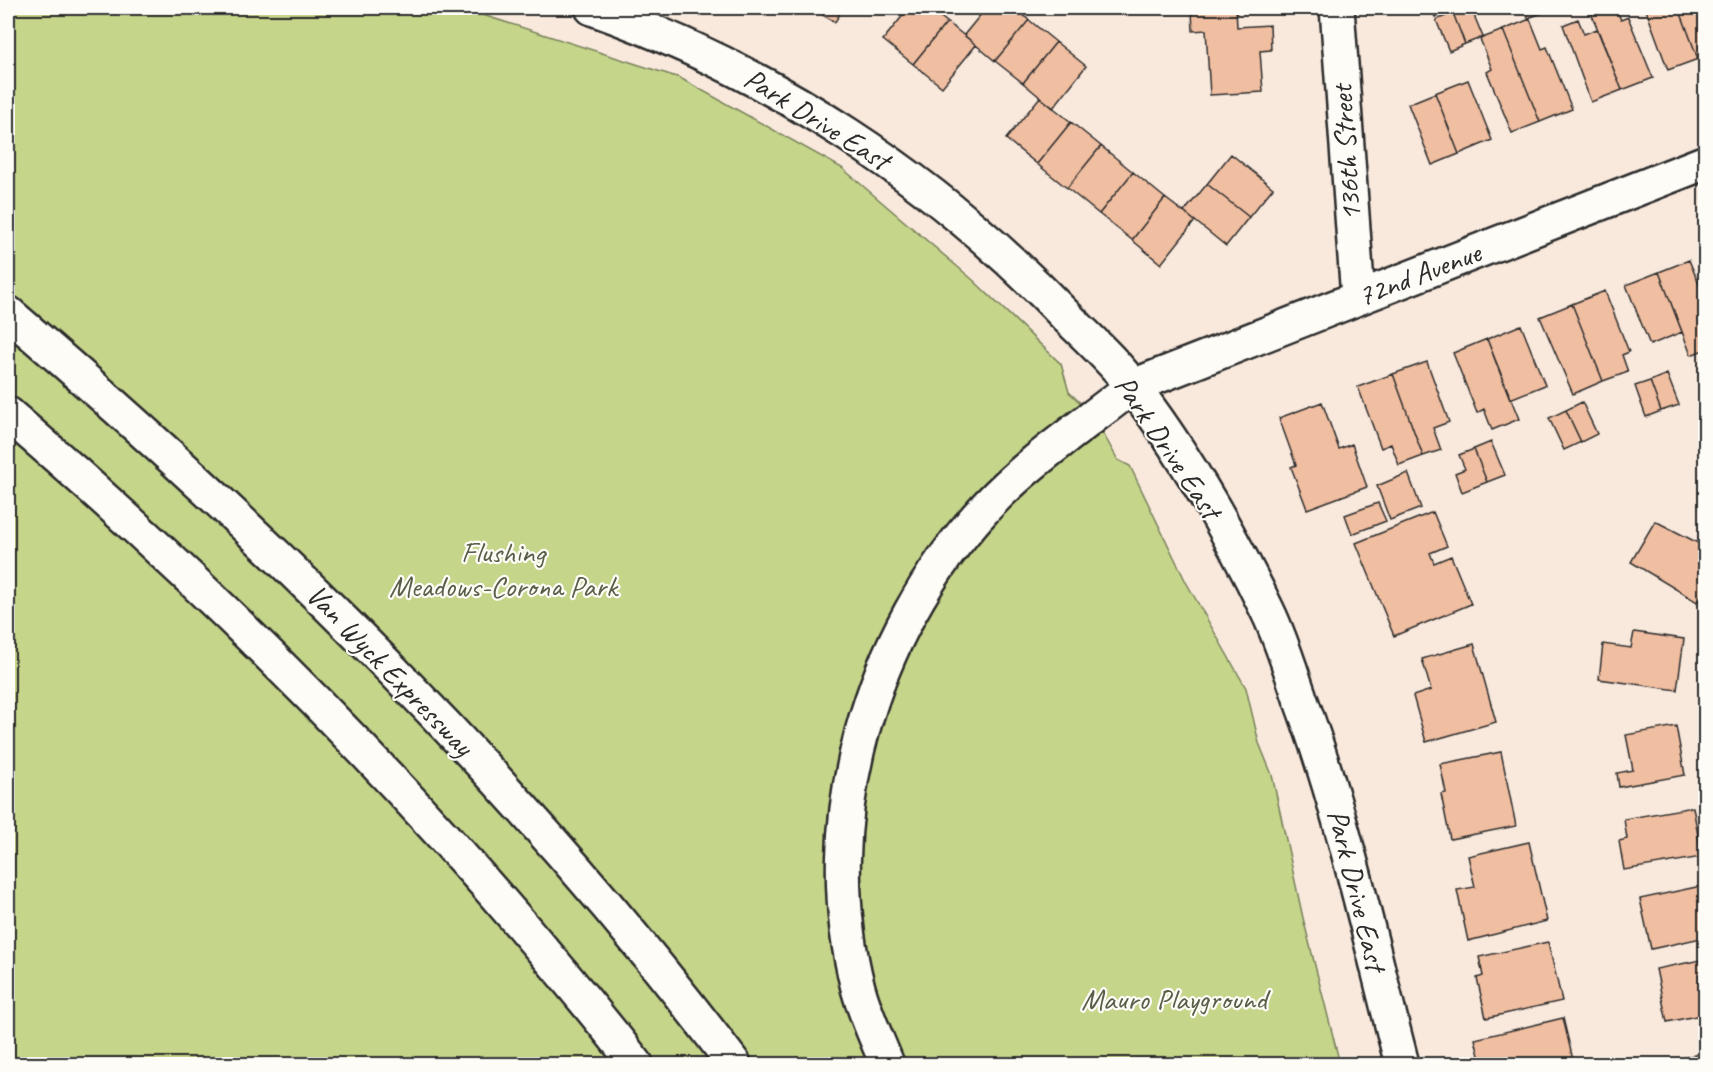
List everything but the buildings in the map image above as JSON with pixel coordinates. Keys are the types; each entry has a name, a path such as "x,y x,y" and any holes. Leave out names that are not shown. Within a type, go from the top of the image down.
{"main road":[{"name":"Park Drive East","path":"592,8 659,32 758,80 832,123 918,183 977,231 1043,291 1133,386 1202,490 1269,614 1326,770 1402,1065"},
{"name":"136th Street","path":"1337,8 1358,298"},
{"name":"72nd Avenue","path":"887,1065 858,988 843,901 843,852 855,762 869,709 887,657 913,606 950,551 986,507 1025,470 1133,386 1706,162"},
{"name":"Van Wyck Expressway","path":"8,313 237,516 388,665 459,740 594,891 734,1065"},
{"path":"8,414 192,580 333,718 402,791 535,941 636,1065"}],"green space":[{"name":"Flushing Meadows-Corona Park","path":"8,8 461,8 680,78 842,168 973,280 1061,364 1069,392 1092,414 1118,460 1130,466 1186,582 1246,688 1259,743 1272,775 1303,918 1340,1064 8,1064"}],"park label":[{"name":"Mauro Playground","path":"1174,999"}]}
